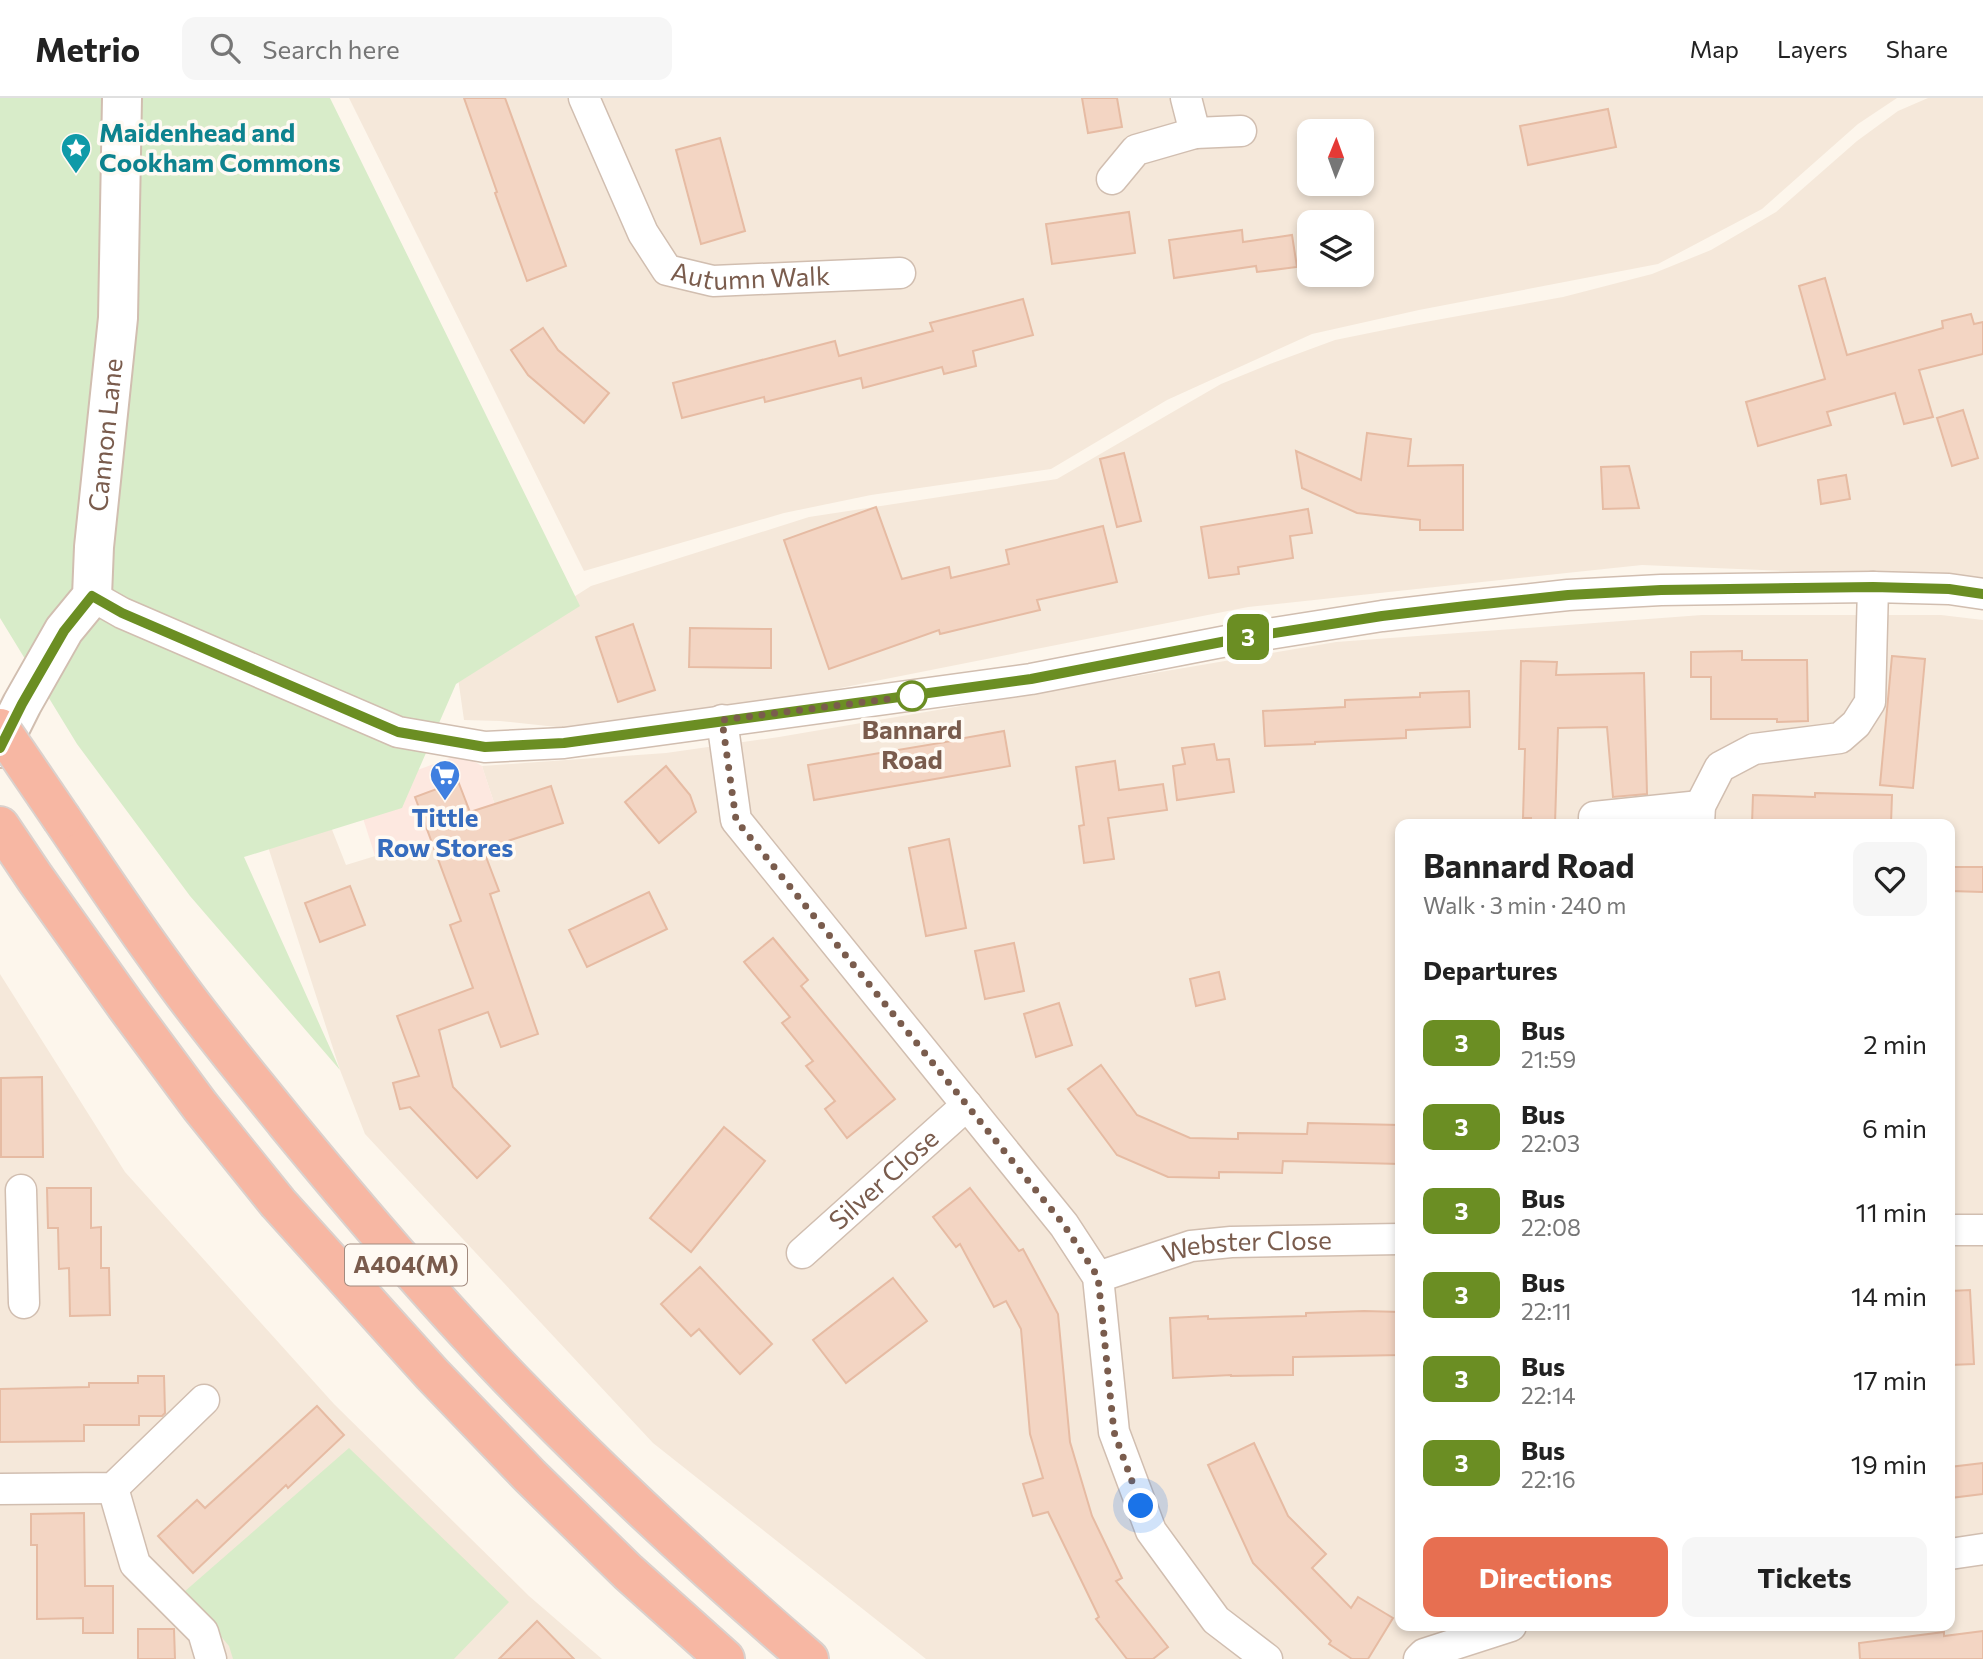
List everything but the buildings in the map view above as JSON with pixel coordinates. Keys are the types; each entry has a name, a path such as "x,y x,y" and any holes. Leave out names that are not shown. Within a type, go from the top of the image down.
{"highway":[{"name":"A404(M)","path":"0,728 166,970 331,1178 417,1278 530,1400 647,1514 809,1659"},
{"name":"A404(M)","path":"0,826 34,878 200,1106 278,1203 432,1374 530,1476 628,1572 725,1659"}],"street":[{"name":"Cannon Lane","path":"92,596 94,547 118,318 122,98"},
{"name":"Autumn Walk","path":"584,98 643,233 667,270 713,281 900,273"},
{"path":"1186,98 1195,133"},
{"path":"1111,178 1136,150 1195,133 1241,131"},
{"path":"0,748 64,631 92,596 122,613 398,732 485,747 564,743 1031,679 1237,639 1382,616 1568,595 1661,590 1873,587 1949,589 1983,594"},
{"path":"1594,819 1699,815 1720,766 1754,749 1840,738 1856,724 1870,702 1873,587"},
{"path":"722,720 736,820 1064,1225 1098,1277 1114,1432 1150,1531 1216,1620 1267,1659"},
{"name":"Silver Close","path":"802,1253 967,1105"},
{"path":"14,1209 24,1303"},
{"path":"1955,1230 1983,1230"},
{"name":"Webster Close","path":"1098,1277 1191,1246 1231,1242 1395,1239"},
{"path":"0,1489 113,1488 204,1400"},
{"path":"113,1488 135,1564 203,1632 211,1659"},
{"path":"1955,1553 1983,1549"},
{"path":"1419,1659 1424,1654 1495,1631"}],"shaded area":[{"path":"349,98 1897,98 1858,124 1762,209 1658,264 1419,310 1312,334 1167,400 1051,469 871,495 784,513 584,571"},
{"path":"1928,98 1983,98 1983,581 1642,565 1248,607 734,709 566,728 464,720 457,671 591,586 809,517 1057,479 1221,384 1335,340 1563,297 1652,274 1711,250 1776,212 1857,141 1898,111"},
{"path":"1702,615 1941,615 1983,620 1983,1659 926,1659 653,1443 365,1134 340,1070 262,828 327,817 346,865 499,818 482,766 666,753 779,737 1336,642"},
{"path":"461,754 482,766 499,818 375,856 355,793"},
{"path":"0,974 125,1172 334,1404 529,1596 602,1659 0,1659"}],"green space":[{"path":"0,98 330,98 580,606 456,684 402,808 244,857 340,1070 190,896 77,744 0,618"},
{"path":"349,1448 509,1602 454,1659 233,1659 229,1646 184,1592"}],"bus line":[{"name":"3","path":"0,748 64,631 92,596 122,613 398,732 485,747 564,743 1031,679 1237,639 1382,616 1568,595 1661,590 1873,587 1949,589 1983,594"}],"place":[{"name":"Maidenhead and Cookham Commons","path":"76,175"},
{"name":"Bannard Road","path":"912,696"},
{"name":"Tittle Row Stores","path":"445,802"}],"route":[{"path":"912,696 722,720 736,820 1064,1225 1098,1277 1114,1432 1141,1506"}]}
